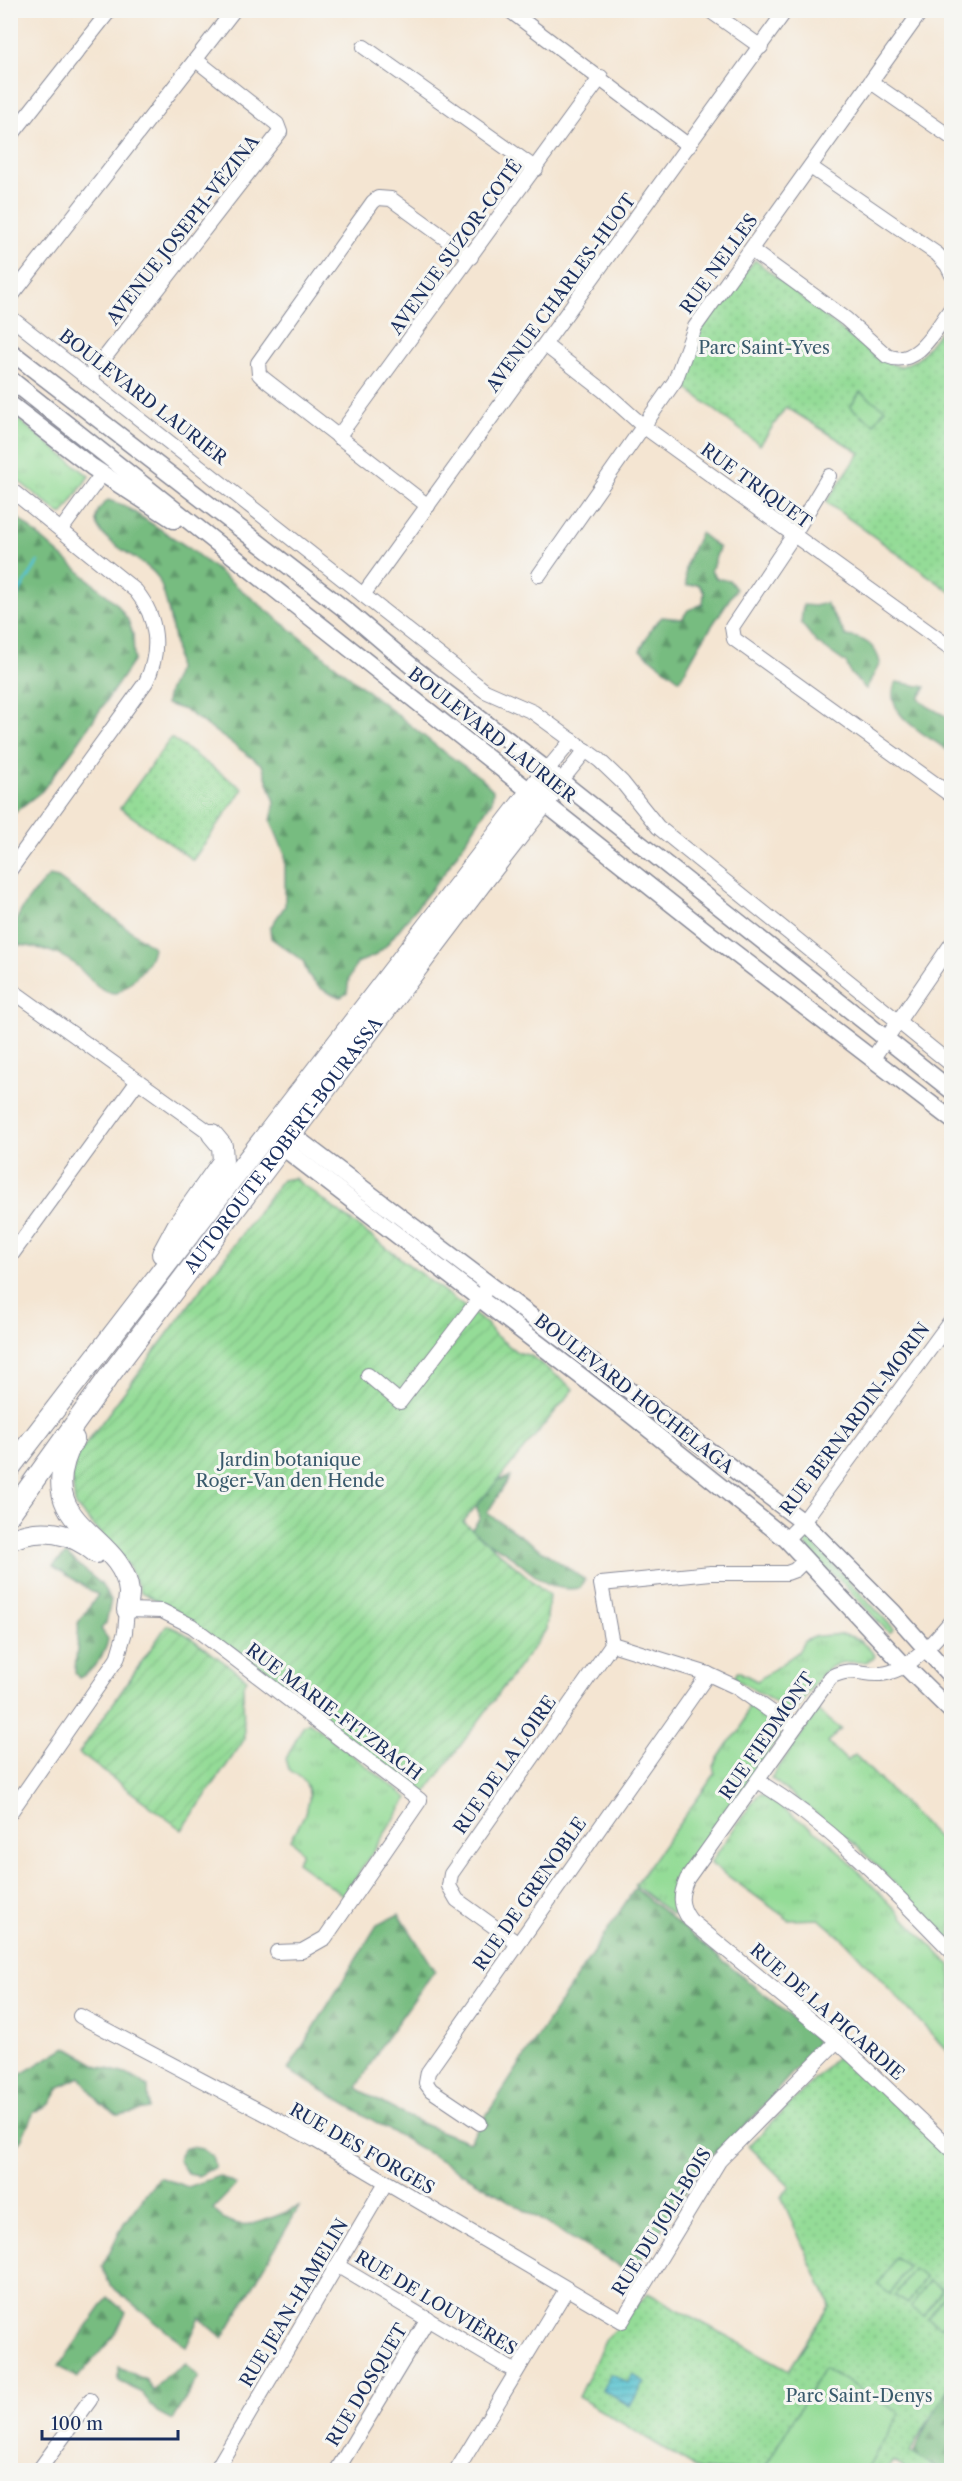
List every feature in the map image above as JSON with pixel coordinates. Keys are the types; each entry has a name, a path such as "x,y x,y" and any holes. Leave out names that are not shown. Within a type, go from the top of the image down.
{"highway":[{"name":"AUTOROUTE ROBERT-BOURASSA","path":"10,1468 271,1128 554,776"},
{"name":"AUTOROUTE ROBERT-BOURASSA","path":"10,1514 107,1378 288,1142 537,796"},
{"path":"82,1373 167,1246 196,1197 223,1161 222,1146 212,1134"},
{"path":"107,1378 64,1462 63,1487 64,1497 76,1522 111,1556 124,1577 129,1591 127,1610"},
{"path":"10,1540 27,1534 49,1532 63,1534 82,1543 109,1568 116,1579 127,1610"}],"main road":[{"name":"BOULEVARD LAURIER","path":"17,356 951,1090"},
{"name":"BOULEVARD LAURIER","path":"10,377 706,931 951,1120"},
{"path":"10,404 102,474 224,549"},
{"name":"BOULEVARD HOCHELAGA","path":"271,1128 485,1292 803,1522 894,1612 951,1678"},
{"name":"BOULEVARD HOCHELAGA","path":"485,1292 630,1414 786,1539 951,1712"}],"street":[{"path":"10,137 110,10"},
{"path":"10,298 234,10"},
{"path":"509,10 601,77 689,146"},
{"path":"709,10 760,47"},
{"name":"AVENUE CHARLES-HUOT","path":"363,595 786,10"},
{"name":"RUE NELLES","path":"539,575 675,381 695,327 812,168 922,10"},
{"path":"364,47 536,169"},
{"name":"AVENUE JOSEPH-VÉZINA","path":"88,379 280,132 277,124 196,60"},
{"name":"AVENUE SUZOR-COTÉ","path":"338,437 601,77"},
{"path":"871,82 951,138"},
{"path":"812,168 937,254 947,265 951,275"},
{"path":"428,506 263,378 258,369 258,363 378,198 391,199 471,257"},
{"path":"751,250 846,319 887,356 895,360 903,360 917,353 951,307"},
{"name":"BOULEVARD LAURIER","path":"10,317 485,691 533,712 586,750 622,782 658,827 951,1065"},
{"name":"RUE TRIQUET","path":"545,345 644,426 951,649"},
{"path":"10,377 17,356"},
{"path":"61,530 102,474"},
{"path":"829,476 793,536 732,627 734,639 951,796"},
{"path":"10,489 129,585 143,600 154,626 155,654 146,682 10,870"},
{"name":"BOULEVARD LAURIER","path":"554,776 572,740"},
{"name":"BOULEVARD LAURIER","path":"554,776 586,750"},
{"path":"873,1058 951,943"},
{"path":"10,989 212,1134"},
{"path":"10,1257 138,1081"},
{"path":"368,1375 400,1402 485,1292"},
{"name":"RUE BERNARDIN-MORIN","path":"786,1539 803,1522 951,1319"},
{"path":"794,1727 736,1686 708,1674 612,1644 601,1584 711,1573 787,1573 795,1570 806,1560"},
{"path":"10,1813 117,1659 125,1632 127,1610"},
{"name":"RUE MARIE-FITZBACH","path":"127,1610 162,1611 192,1626 420,1800 325,1938 302,1951 277,1952"},
{"name":"RUE FIEDMONT","path":"681,1902 681,1892 687,1879 831,1677 843,1671 889,1673 925,1649 951,1620"},
{"name":"RUE DE LA LOIRE","path":"517,1943 457,1900 449,1886 451,1874 612,1644"},
{"name":"RUE DE GRENOBLE","path":"480,2123 431,2090 426,2083 428,2072 708,1674"},
{"path":"758,1780 858,1855 951,1952"},
{"name":"RUE DE LA PICARDIE","path":"681,1902 690,1920 837,2041 951,2150"},
{"name":"RUE DES FORGES","path":"80,2016 315,2140 385,2184 622,2321"},
{"name":"RUE DU JOLI-BOIS","path":"622,2321 719,2161 837,2041"},
{"name":"RUE JEAN-HAMELIN","path":"216,2470 385,2184"},
{"name":"RUE DE LOUVIÈRES","path":"338,2266 516,2372"},
{"path":"457,2470 566,2290"},
{"name":"RUE DOSQUET","path":"337,2470 428,2319"},
{"path":"39,2470 90,2400"}],"green space":[{"name":"Parc Saint-Yves","path":"755,260 878,359 900,367 918,359 951,318 951,592 826,502 860,453 786,407 760,445 680,383 699,330"},
{"path":"860,392 885,409 874,424 850,407"},
{"path":"10,413 89,476 63,514 60,514 11,475"},
{"path":"108,500 123,505 189,548 440,749 481,778 493,790 492,801 445,872 385,947 374,956 357,963 349,979 347,993 341,997 316,985 303,961 271,938 270,928 285,906 285,855 271,821 275,802 262,765 185,710 166,704 175,677 177,661 164,596 158,578 150,569 112,543 96,523 98,512"},
{"path":"11,512 117,604 128,620 133,634 134,660 42,791 11,815"},
{"path":"700,533 719,548 711,571 717,579 729,580 736,589 700,644 680,680 640,650 653,626 662,617 682,619 688,610 703,604 704,592 698,584 687,586 686,578 689,558"},
{"path":"826,603 846,636 864,641 876,651 880,663 866,689 851,674 846,663 816,642 801,623 803,605 815,606"},
{"path":"896,682 926,687 919,698 927,706 951,719 951,753 901,715 895,705 893,694"},
{"path":"171,738 243,789 193,860 120,808"},
{"path":"49,876 58,878 153,947 145,967 117,993 98,986 66,958 33,947 19,945 14,938 14,929 22,909"},
{"name":"Jardin botanique Roger-Van den Hende","path":"294,1178 487,1324 495,1335 517,1352 531,1356 574,1389 463,1522 549,1595 546,1630 420,1800 173,1609 141,1592 128,1565 75,1505 72,1477 75,1461 82,1449 282,1180"},
{"path":"510,1477 487,1513 585,1580 580,1588 552,1585 530,1572 498,1547 485,1542 401,1624 480,1518 475,1501 495,1480"},
{"path":"807,1537 894,1629 889,1633 840,1580 818,1562 802,1540"},
{"path":"66,1554 101,1584 111,1600 106,1623 101,1629 108,1639 104,1650 98,1662 79,1678 75,1673 78,1623 98,1595 53,1566"},
{"path":"167,1625 184,1633 247,1679 243,1686 244,1740 182,1830 79,1753"},
{"path":"843,1635 856,1638 875,1655 874,1658 867,1662 837,1664 830,1668 818,1679 793,1713 734,1678 738,1671 757,1681 798,1652 804,1641 817,1636"},
{"path":"749,1705 779,1725 780,1736 682,1874 674,1891 677,1913 671,1914 635,1885 715,1774 713,1766 728,1743 740,1731"},
{"path":"818,1711 841,1729 828,1742 847,1761 855,1755 951,1851 951,1941 858,1847 771,1778"},
{"path":"309,1722 408,1798 344,1896 297,1862 302,1852 291,1839 305,1815 309,1797 304,1781 288,1768 286,1759 303,1726"},
{"path":"761,1794 826,1838 951,1966 951,2055 845,1941 819,1919 789,1920 710,1863 757,1796"},
{"path":"635,1888 813,2035 817,2045 748,2123 704,2164 632,2274 288,2070 377,1925 399,1914 435,1970 382,2044 357,2088 411,2118 469,2142"},
{"path":"66,2047 100,2067 129,2075 148,2087 149,2109 119,2115 100,2103 80,2077 60,2087 50,2104 34,2112 20,2142 11,2147 11,2087 21,2074"},
{"name":"Parc Saint-Denys","path":"840,2053 951,2156 951,2383 910,2452 939,2470 907,2470 893,2461 887,2470 700,2470 578,2397 606,2339 648,2293 789,2370 830,2305 781,2197 790,2187 749,2146"},
{"path":"191,2147 202,2149 212,2156 215,2167 198,2176 188,2174 178,2160 183,2149"},
{"path":"219,2176 236,2185 213,2209 233,2223 254,2223 299,2207 223,2338 200,2318 186,2347 110,2285 102,2267 124,2223 159,2177 188,2187"},
{"path":"895,2258 908,2266 890,2294 878,2285"},
{"path":"913,2269 925,2277 908,2304 895,2296"},
{"path":"929,2280 942,2289 924,2316 911,2307"},
{"path":"945,2292 951,2296 951,2310 941,2327 928,2319"},
{"path":"108,2297 126,2313 114,2336 77,2378 59,2366"},
{"path":"186,2364 199,2377 172,2420 157,2412 142,2393 119,2381 119,2367 146,2380 153,2390 166,2376"},
{"path":"824,2368 900,2413 866,2470 763,2470"},
{"path":"952,2382 947,2400 951,2403 951,2470 930,2470 911,2458 931,2417 909,2401"}],"water":[{"path":"611,2374 628,2383 633,2375 645,2382 630,2406 602,2390"}],"waterway":[{"path":"10,607 38,562"}]}
